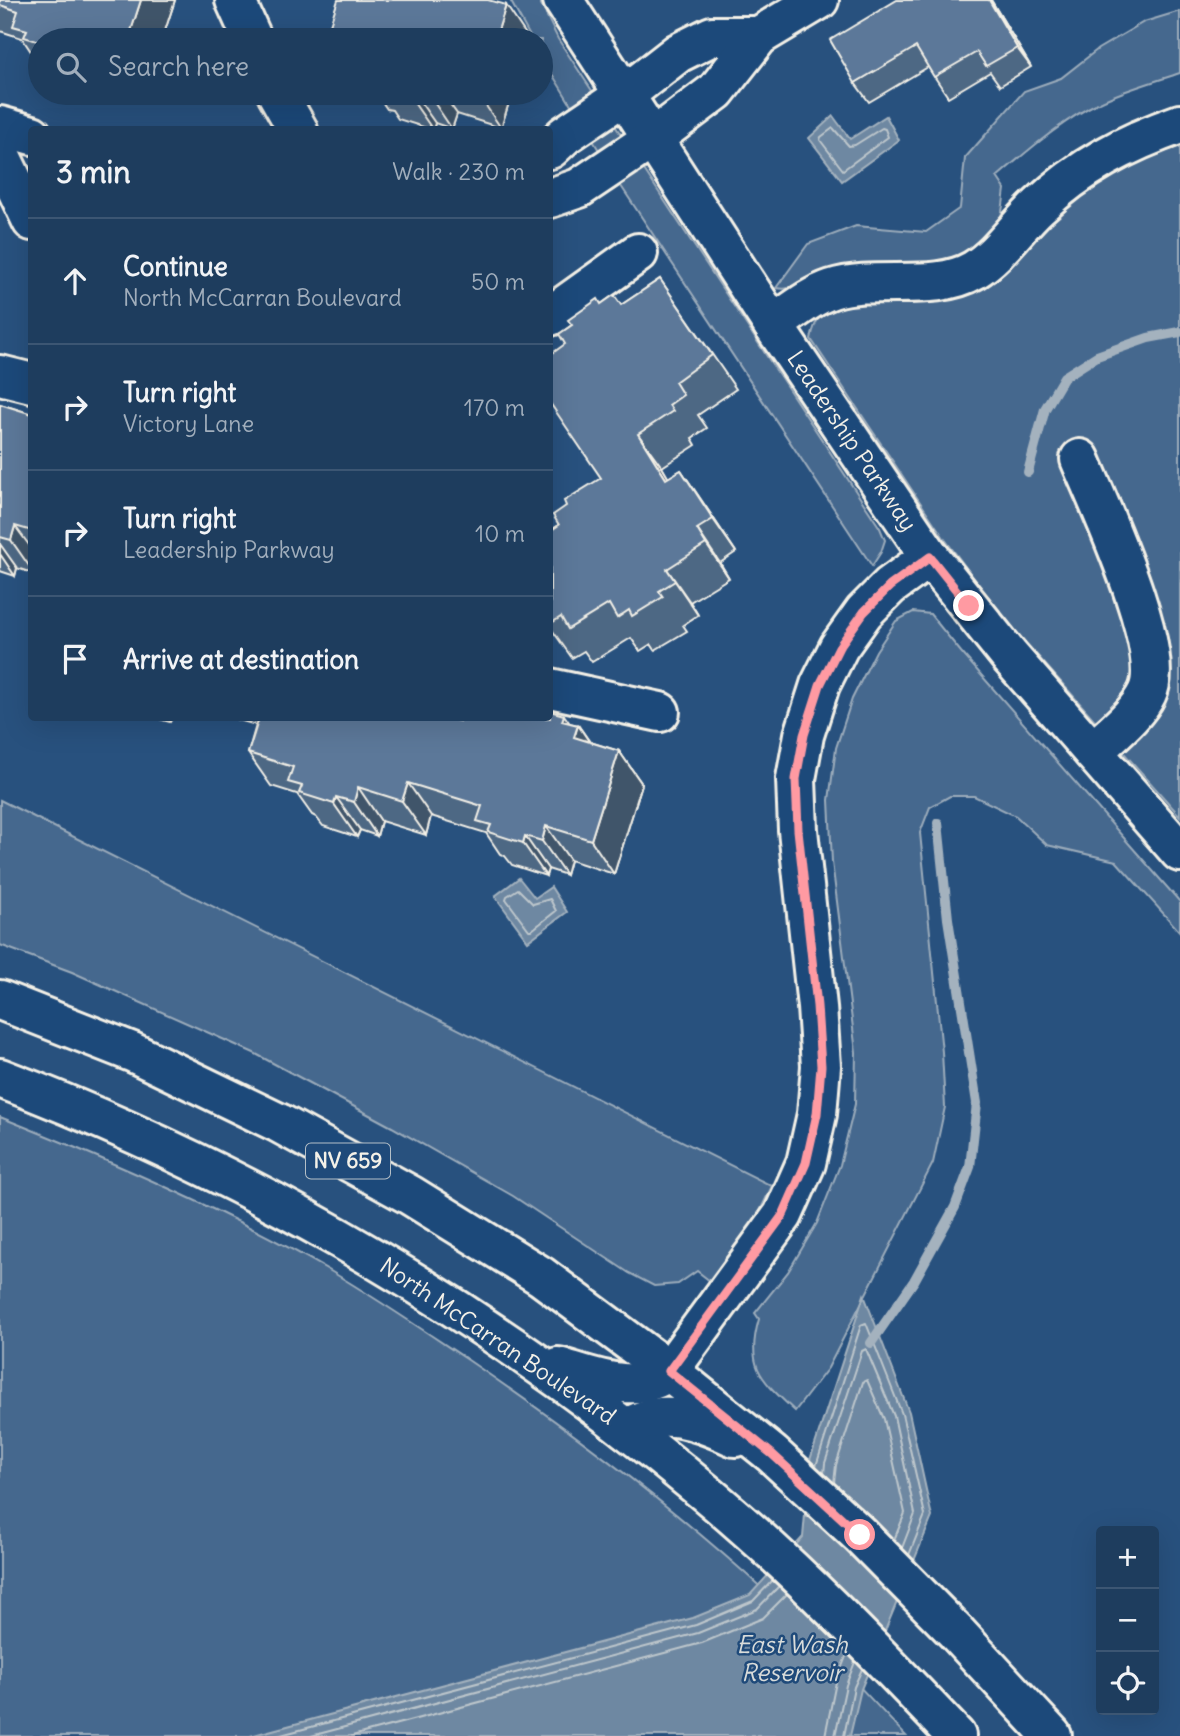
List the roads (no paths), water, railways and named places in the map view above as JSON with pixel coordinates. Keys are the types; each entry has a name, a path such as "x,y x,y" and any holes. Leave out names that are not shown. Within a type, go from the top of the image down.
{"main road":[{"path":"235,0 248,28"},
{"name":"Leadership Parkway","path":"563,0 773,325 930,557 1010,657 1180,852"},
{"path":"553,197 579,188 652,139 716,91 759,36 816,1"},
{"path":"553,146 678,53 712,36 759,36"},
{"path":"284,105 296,126"},
{"path":"773,325 813,298 833,289 864,284 935,281 955,278 974,270 992,256 1037,208 1091,163 1145,136 1180,124"},
{"path":"0,126 28,134"},
{"path":"0,154 28,213"},
{"path":"553,314 638,253"},
{"path":"0,375 28,382"},
{"path":"1080,459 1119,554 1143,624 1151,652 1153,676 1148,693 1137,709 1093,752"},
{"path":"534,1360 609,1381 639,1384 657,1380 669,1371 783,1215 806,1163 817,1114 821,1066 798,830 796,779 804,735 820,685 839,647 864,612 890,586 930,557"},
{"path":"553,689 660,712"},
{"name":"NV 659","path":"0,1000 132,1052 279,1123 410,1195 541,1276 669,1371 772,1454 860,1535 956,1632 1052,1736"},
{"name":"North McCarran Boulevard","path":"0,1078 135,1134 247,1187 378,1259 534,1360 708,1494 809,1585 956,1736"},
{"path":"626,1429 639,1420 664,1415 720,1431 772,1454"}],"water":[{"path":"833,116 850,139 886,116 899,140 842,181 809,138"},
{"path":"519,878 535,898 551,887 567,912 528,941 495,896"},
{"name":"East Wash Reservoir","path":"864,1295 909,1412 932,1517 861,1689 850,1736 250,1736 693,1618 750,1595 803,1537 810,1460"}],"waterway":[{"path":"1028,472 1045,409 1064,377 1097,356 1148,338 1180,332"},
{"path":"871,1343 914,1281 955,1207 970,1167 977,1103 948,919 938,823"}]}
